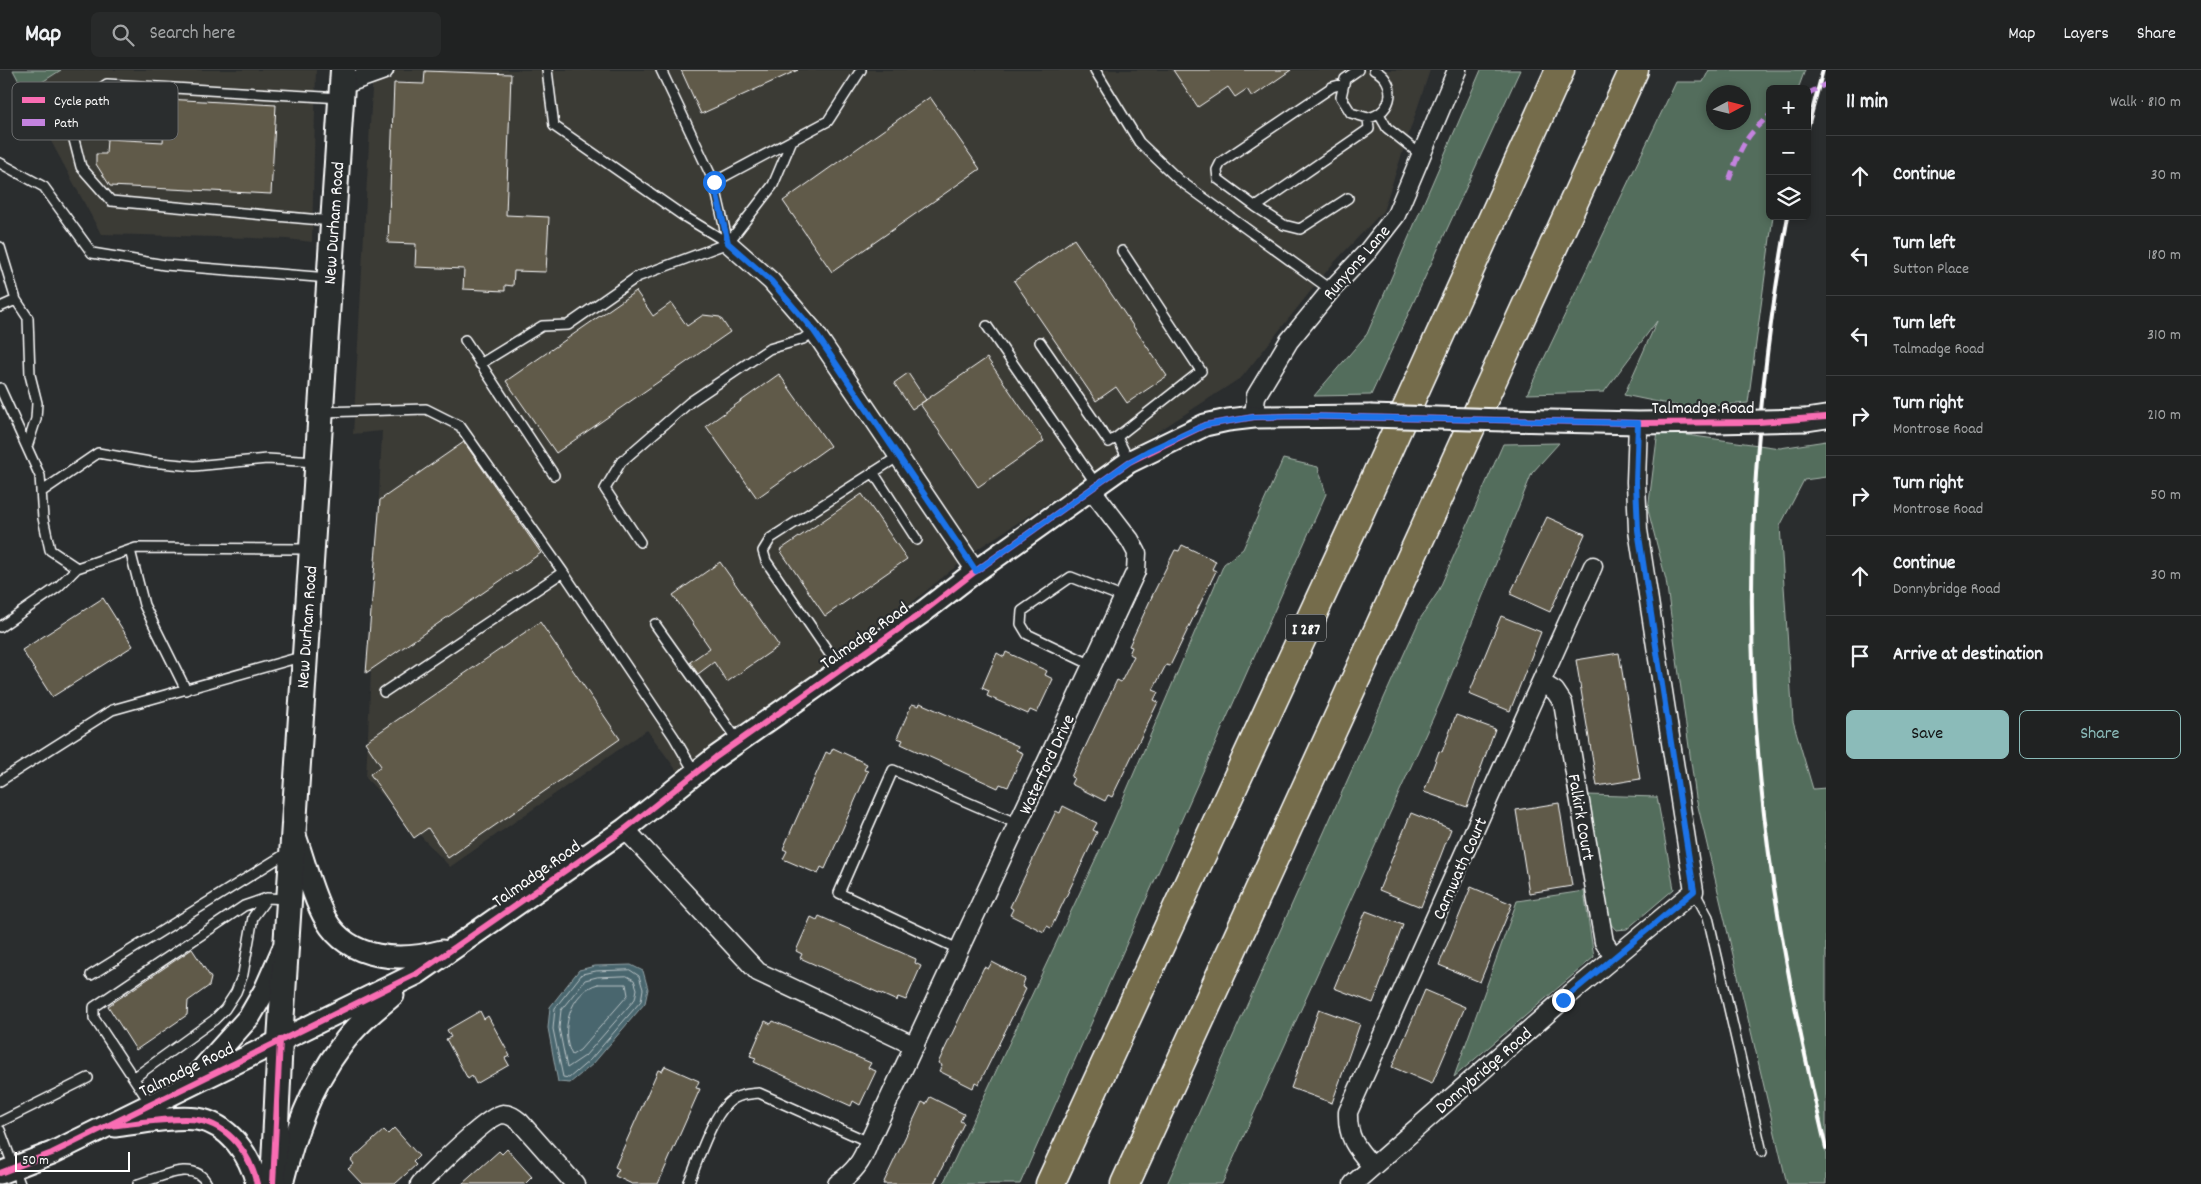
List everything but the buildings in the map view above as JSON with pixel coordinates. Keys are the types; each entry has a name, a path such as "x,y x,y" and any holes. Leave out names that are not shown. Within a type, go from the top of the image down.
{"highway":[{"name":"I 287","path":"1050,1184 1353,527 1560,70"},
{"path":"1125,1184 1634,70"}],"main road":[{"name":"New Durham Road","path":"273,1184 286,943 278,899 292,840 342,84"}],"street":[{"path":"342,84 384,70"},
{"name":"Runyons Lane","path":"1254,417 1256,396 1260,387 1288,341 1331,290 1368,251 1396,215 1457,70"},
{"path":"728,243 771,281 814,331 976,571"},
{"name":"Talmadge Road","path":"11,1175 150,1103 418,973 624,830 738,741 923,612 976,571 1094,486 1129,462 1205,425 1254,417 1370,416 1638,423 1816,419"},
{"path":"1638,423 1636,482 1639,540 1694,891"},
{"name":"Waterford Drive","path":"837,1184 852,1173 863,1160 869,1142 1136,571 1136,553 1130,540 1094,486"},
{"name":"Carnwath Court","path":"1372,1166 1359,1151 1347,1130 1348,1112 1593,566"},
{"name":"Falkirk Court","path":"1542,683 1555,691 1562,702 1604,942 1614,957"},
{"path":"624,830 758,972 915,1046"},
{"path":"292,840 326,920 339,936 354,948 393,958 419,957 454,948"},
{"name":"Donnybridge Road","path":"1353,1184 1614,957 1694,891"},
{"path":"186,1086 250,1016 265,990 286,943"},
{"path":"282,1184 291,1149 319,1079 337,1052 365,1019 418,973"},
{"path":"420,1184 478,1130 495,1116 503,1114 511,1116 520,1122 575,1184"},
{"path":"103,1127 198,1119 218,1127 238,1143 254,1169 257,1184"}],"lane":[{"path":"547,70 554,126 682,215 728,243"},
{"path":"661,70 714,182 728,243"},
{"path":"714,182 828,121 861,70"},
{"path":"1095,70 1139,142 1179,180 1331,290"},
{"path":"1358,70 1349,75 1343,84 1341,97 1346,108 1356,116 1368,118 1379,114 1388,104 1390,92 1386,79 1374,70"},
{"path":"178,84 342,84"},
{"path":"1343,84 1332,87 1221,162 1216,170 1218,179 1256,207 1284,225 1300,229 1348,198"},
{"path":"1379,114 1387,128 1421,155"},
{"path":"1256,207 1369,129 1368,118"},
{"path":"74,140 81,167 111,201 333,221"},
{"path":"480,364 542,326 568,325 637,277 728,243 773,185 792,140"},
{"path":"0,163 44,187 92,253 164,265 329,278"},
{"path":"0,247 16,300 28,318 30,375 37,402 36,419 27,446"},
{"path":"1040,342 1109,442 1201,371 1122,252"},
{"path":"0,307 16,300"},
{"path":"987,326 1094,486"},
{"path":"640,542 605,489 621,462 690,402 770,349 803,339 814,331"},
{"path":"465,340 554,475"},
{"path":"0,388 40,476 43,518 50,550 77,568"},
{"path":"320,412 426,409 460,426 563,572 674,737 695,774"},
{"path":"1117,436 1129,462"},
{"path":"41,492 98,452 150,462 194,466 267,459 316,462"},
{"path":"841,670 766,561 763,551 770,538 899,456"},
{"path":"873,472 917,540"},
{"path":"0,627 58,588 77,568 136,548 312,549"},
{"path":"130,550 144,605 186,690"},
{"path":"384,692 563,572"},
{"path":"1092,665 1027,634 1021,624 1022,611 1071,577 1122,598"},
{"path":"655,624 738,741"},
{"path":"0,781 112,710 305,656"},
{"path":"960,950 839,893 893,770 1018,824"},
{"path":"91,975 292,840"},
{"path":"1694,891 1708,917 1762,1152"},
{"path":"150,1103 135,1077 94,1018 94,1007 244,906 278,899"},
{"path":"135,1077 214,1020 225,1009 236,992 243,974 253,917 278,899"},
{"path":"0,1122 88,1078"},
{"path":"688,1184 720,1114 734,1098 744,1095 759,1093 869,1142"},
{"path":"0,1130 11,1175"},
{"path":"138,1184 184,1170 195,1171 205,1178 207,1184"}],"shaded area":[{"path":"61,70 316,70 312,242 286,239 101,234 50,140 178,140 178,82 42,82"},
{"path":"373,70 1430,70 1383,211 1330,267 1242,377 976,550 688,786 647,730 450,867 366,778 382,431 353,434"}],"green space":[{"path":"13,70 61,70 42,82 19,82"},
{"path":"1481,70 1520,70 1371,395 1314,396 1367,334"},
{"path":"1709,70 1805,70 1799,85 1766,85 1766,220 1772,220 1748,403 1687,408 1624,395 1657,321 1604,392 1527,394 1676,82 1703,82"},
{"path":"1658,431 1780,448 1826,441 1826,477 1804,480 1780,526 1793,721 1813,789 1826,788 1826,1184 1787,1184 1696,798 1666,580 1648,510"},
{"path":"1559,443 1532,473 1442,698 1222,1184 1167,1184 1393,678 1420,619 1438,592 1503,444"},
{"path":"1283,459 1318,467 1326,494 1020,1184 943,1184 1113,822 1224,564 1243,549"},
{"path":"1588,795 1657,797 1674,889 1627,929 1616,930 1608,921"},
{"path":"1584,891 1594,957 1454,1077 1517,901"}],"water":[{"path":"631,965 643,971 648,989 645,1003 593,1064 570,1083 558,1082 548,1028 550,1007 579,970 595,966"}],"railway":[{"path":"1811,115 1823,70"},
{"path":"1787,220 1766,365 1759,439 1754,514 1753,664 1757,739 1769,856 1782,940 1798,1023 1826,1148"}],"marked path":[{"path":"1811,92 1826,84"},
{"path":"1729,180 1748,137 1766,119"}],"cycle path":[{"path":"0,1173 52,1153 418,973 625,829 716,757 923,612 976,571 1129,462 1205,425 1254,417 1296,416 1638,423 1759,422 1826,417"},
{"path":"273,1184 280,1040"},
{"path":"110,1126 179,1119 198,1120 209,1123 220,1128 237,1143 249,1162 257,1184"}],"route":[{"path":"714,182 728,243 771,281 814,331 976,571 1129,462 1148,451 1205,425 1254,417 1296,416 1370,416 1638,423 1636,482 1643,578 1694,891 1563,1000"}]}
